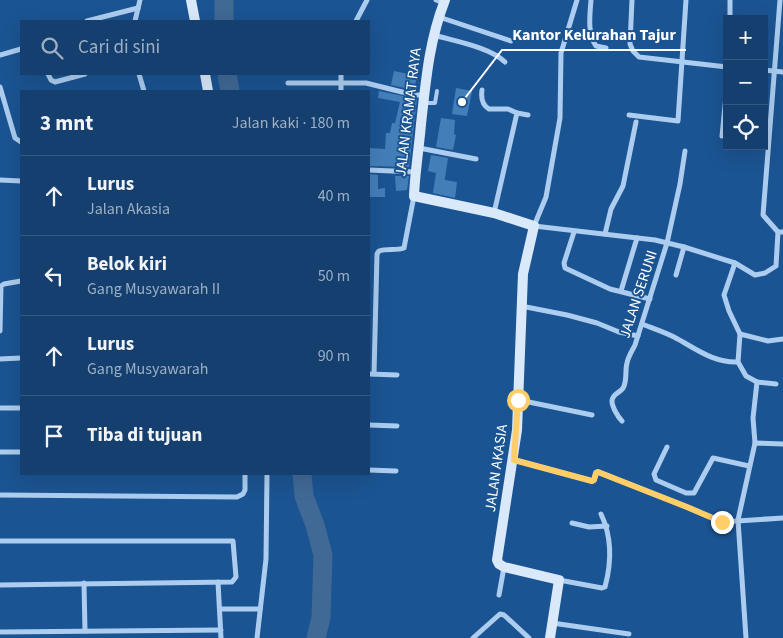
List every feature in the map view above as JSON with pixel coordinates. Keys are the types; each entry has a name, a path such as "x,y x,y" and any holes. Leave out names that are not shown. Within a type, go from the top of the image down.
{"street":[{"path":"135,20 140,0"},
{"path":"192,0 195,20"},
{"path":"357,20 367,0"},
{"path":"577,0 561,52 560,118 546,197 534,226 667,243 735,263 755,275 765,273 776,266 781,232 763,215 780,0"},
{"path":"591,0 591,38 596,46 606,48"},
{"path":"632,0 630,44 633,51 639,57 723,67"},
{"path":"629,115 678,121 686,0"},
{"path":"730,0 730,15"},
{"name":"JALAN KRAMAT RAYA","path":"442,1 433,35 423,99 414,196 494,213 534,226"},
{"path":"91,20 138,8"},
{"path":"439,17 510,40"},
{"path":"433,35 491,53 505,62"},
{"path":"0,55 20,49"},
{"path":"768,70 783,72"},
{"path":"48,75 51,80 55,82 81,75"},
{"path":"139,75 144,90"},
{"path":"205,75 208,90"},
{"path":"340,75 341,90"},
{"path":"288,83 366,83 414,94 423,99"},
{"path":"0,87 15,138 20,141"},
{"path":"482,90 482,100 489,109 508,110 528,115"},
{"path":"722,136 725,105"},
{"path":"494,213 516,113"},
{"path":"605,234 611,209 623,186 636,122"},
{"path":"419,148 476,159"},
{"name":"JALAN SERUNI","path":"622,422 613,398 614,394 624,388 626,364 638,336 667,243 685,151"},
{"path":"370,170 415,172"},
{"path":"0,180 20,181"},
{"path":"397,375 371,374 377,254 383,250 400,250 404,248 414,196"},
{"name":"JALAN AKASIA","path":"504,568 499,564 498,560 514,460 523,274 534,226"},
{"path":"574,232 564,263 565,268 610,289 650,299"},
{"path":"621,291 636,238"},
{"path":"676,275 684,247"},
{"path":"735,263 724,295 740,334 738,362 746,376 757,382 776,384"},
{"path":"0,332 2,285 20,280"},
{"path":"521,306 567,315 597,323 619,332 638,336"},
{"path":"642,324 725,363 738,362"},
{"path":"740,334 768,340 783,340"},
{"path":"0,358 20,358"},
{"path":"746,638 738,520 755,443 753,418 757,382"},
{"path":"518,400 592,415"},
{"path":"0,408 20,408"},
{"path":"370,425 397,426"},
{"path":"755,443 783,444"},
{"path":"667,447 654,477 656,480 686,493 694,492 713,458 749,466"},
{"path":"0,452 20,452"},
{"path":"514,460 593,480 598,472 722,522 783,518"},
{"path":"370,470 396,471"},
{"path":"0,495 237,497 243,494 245,490 245,475"},
{"path":"257,638 266,558 267,475"},
{"path":"499,595 504,568 604,588 608,575 610,551 607,526 601,514"},
{"path":"572,523 590,527 607,526"},
{"path":"0,541 233,541 236,577 232,582 84,582 0,585"},
{"path":"550,638 559,580"},
{"path":"84,582 85,631"},
{"path":"218,582 221,638"},
{"path":"220,609 260,609"},
{"path":"474,638 500,614 529,638"},
{"path":"552,623 630,634"},
{"path":"0,632 221,630"}],"lane":[{"path":"423,99 434,104 436,91"}],"building":[{"path":"394,71 417,76 414,90 391,85"},
{"path":"456,88 472,91 467,116 452,114"},
{"path":"379,91 417,99 409,167 370,166 370,148 385,149 386,133 390,133 392,123 395,123 400,102 378,98"},
{"path":"441,118 455,120 454,134 456,135 453,150 436,147"},
{"path":"431,155 448,158 445,180 457,182 455,198 433,193 436,173 428,171"},
{"path":"370,174 378,175 378,189 385,188 385,197 370,197"},
{"path":"395,176 409,176 407,190 396,191"}],"waterway":[{"path":"224,0 224,20"},
{"path":"227,75 230,90"},
{"path":"302,475 304,496 315,525 323,555 321,618 316,638"}],"place":[{"name":"Kantor Kelurahan Tajur","path":"462,102"}],"route":[{"path":"518,400 514,460 592,481 598,472 722,522"}]}
